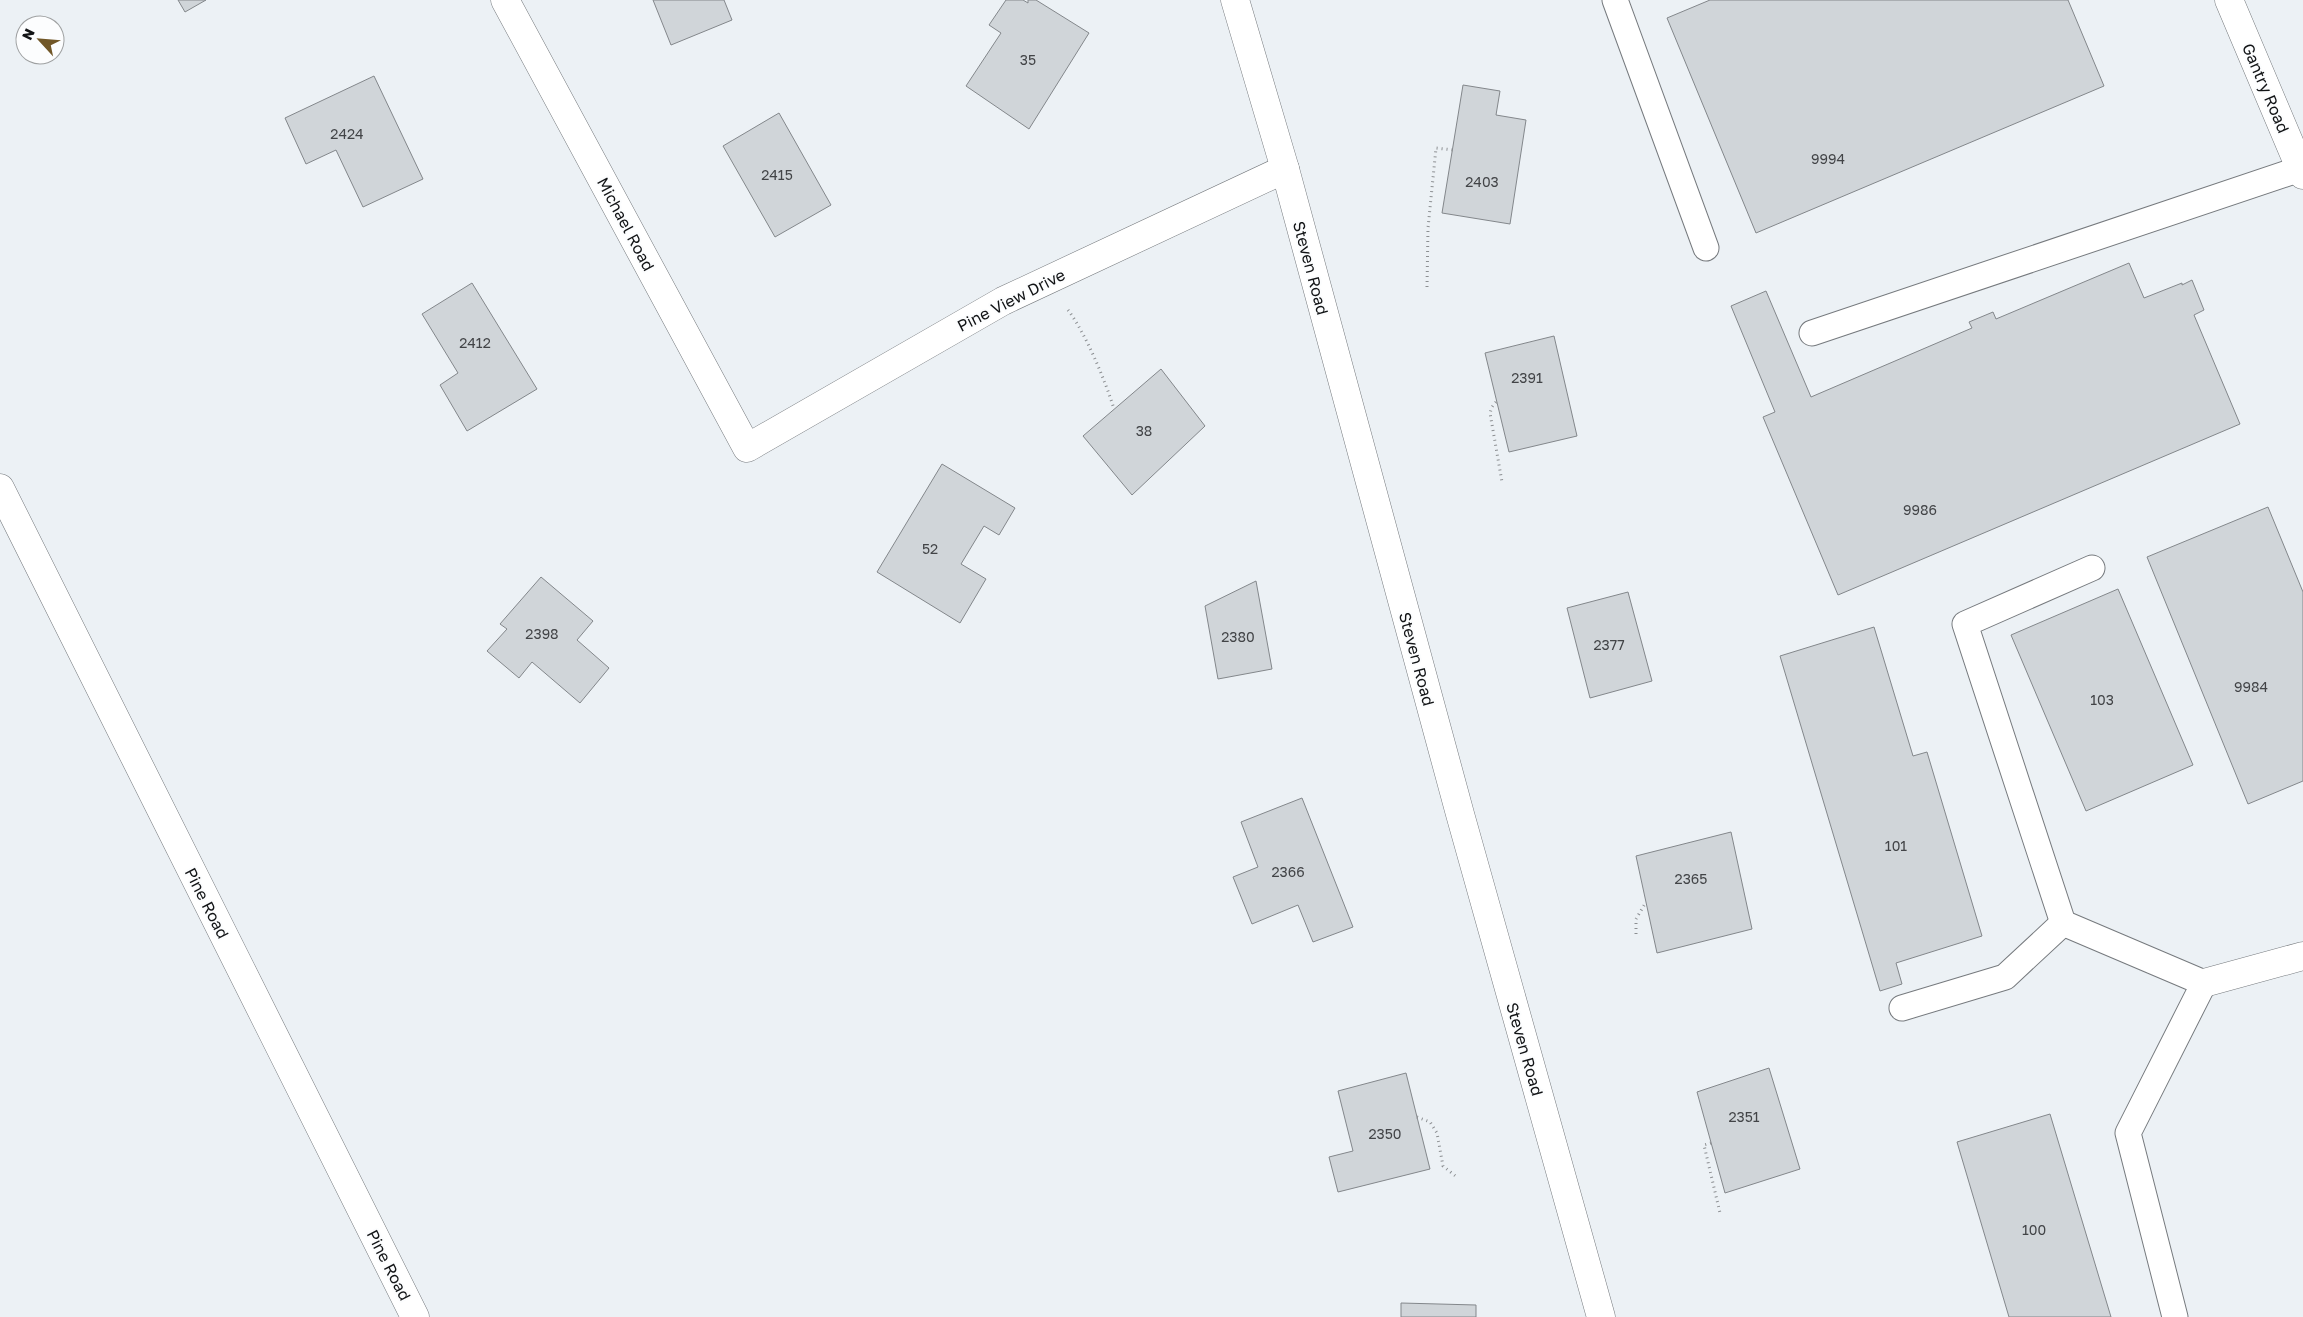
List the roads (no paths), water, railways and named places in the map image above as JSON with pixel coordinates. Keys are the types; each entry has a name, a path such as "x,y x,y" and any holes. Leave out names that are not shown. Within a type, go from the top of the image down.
{"street":[{"name":"Michael Road","path":"505,0 747,448"},
{"name":"Steven Road","path":"1235,0 1285,169 1455,799 1601,1317"},
{"name":"Gantry Road","path":"2229,0 2302,172"},
{"name":"Pine View Drive","path":"747,448 1003,301 1285,169"},
{"name":"Pine Road","path":"0,488 415,1317"},
{"path":"2204,984 2303,956"}],"lane":[{"path":"1615,0 1706,248"},
{"path":"1812,333 2302,172"},
{"path":"2092,568 1965,624 2063,923 2204,984 2128,1133 2175,1317"},
{"path":"1902,1008 2005,977 2063,923"}]}
